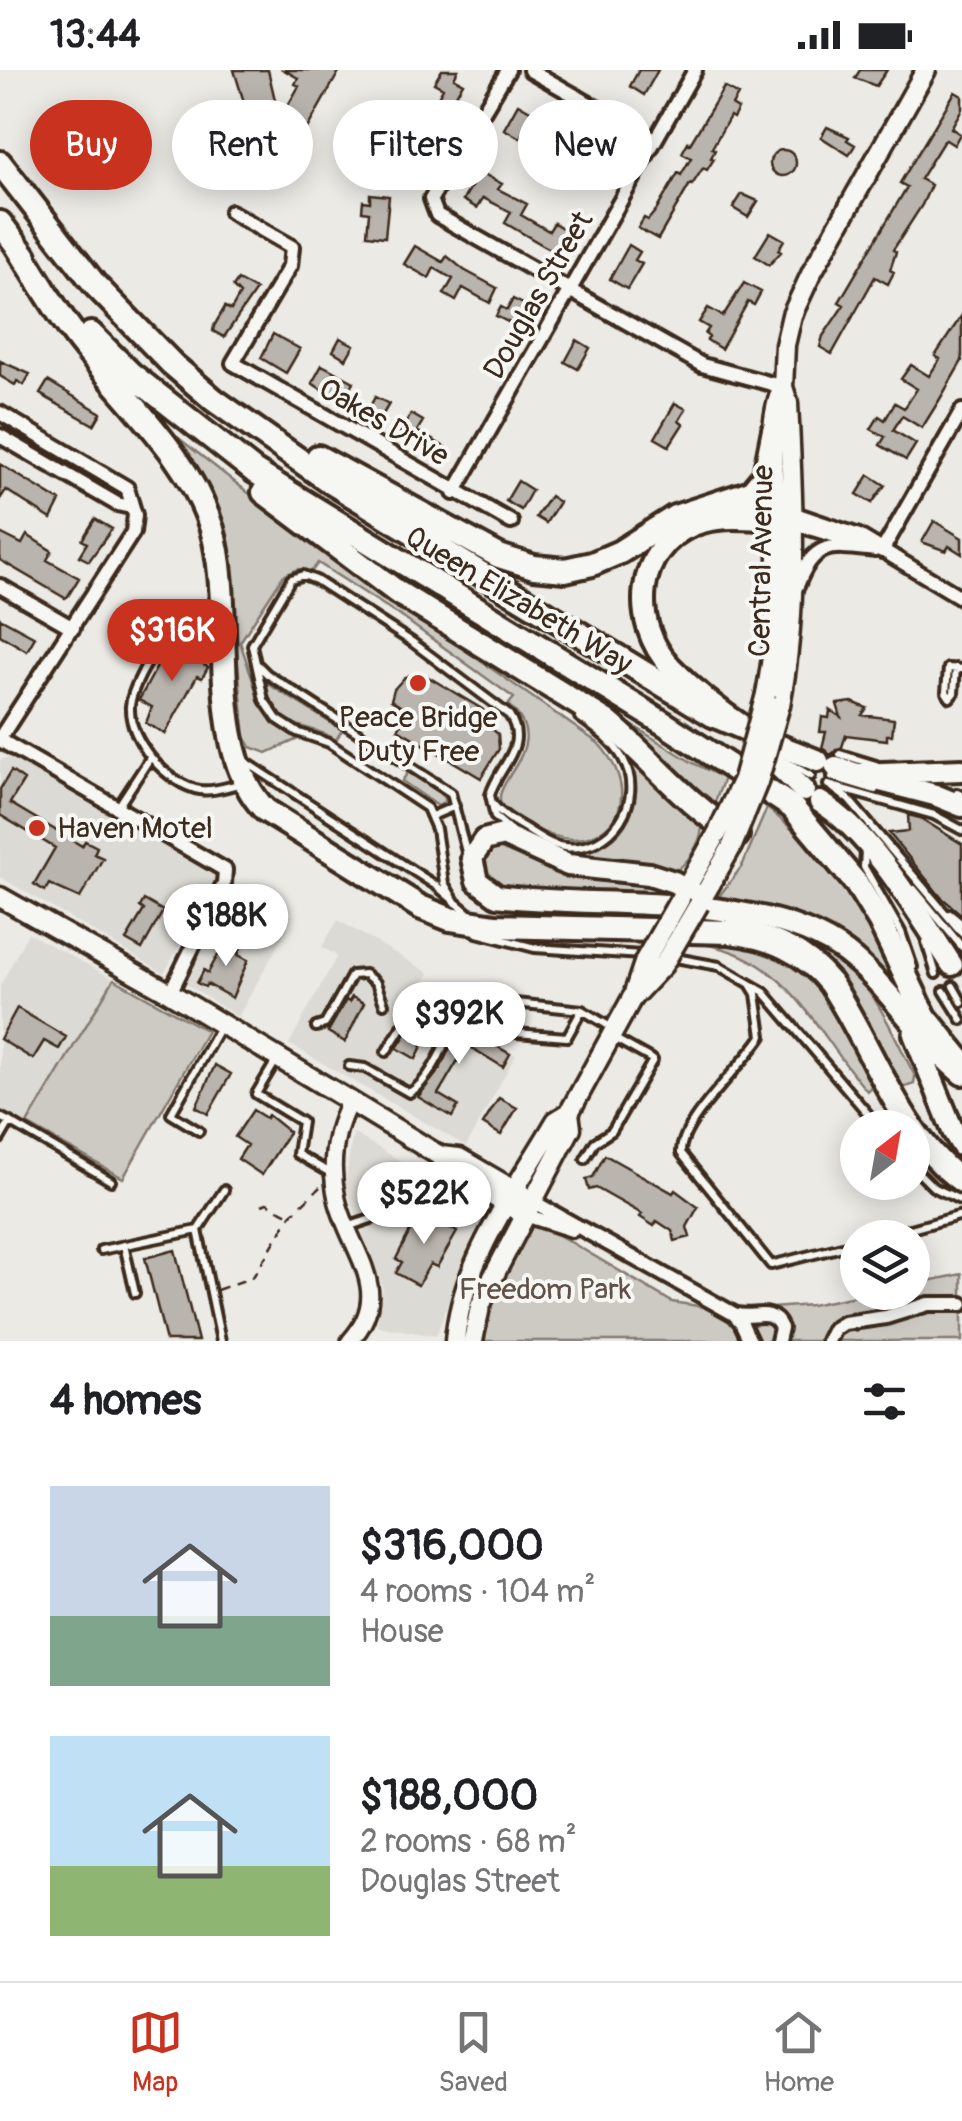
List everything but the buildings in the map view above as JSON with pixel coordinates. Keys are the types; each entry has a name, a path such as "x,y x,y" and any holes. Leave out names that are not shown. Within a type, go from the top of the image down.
{"highway":[{"name":"Queen Elizabeth Way","path":"0,163 96,286 172,364 214,400 329,481 754,739"},
{"name":"Queen Elizabeth Way","path":"0,223 69,310 131,374 226,451 281,489 665,724 792,808 856,883 880,922 924,1018 962,1062"},
{"path":"17,246 70,330 152,428 198,496 210,525 220,568 235,760 258,802 274,818 450,920 496,926 730,932 765,938 794,950 830,983 921,1139 941,1164 962,1181"},
{"path":"131,374 228,464 300,522 397,592 606,721 723,832"},
{"path":"214,400 474,543 516,563 565,570 620,552 675,517 734,500 756,487 765,474 774,430"},
{"path":"706,506 785,516"},
{"path":"785,516 697,523 677,534 661,550 644,584 645,621 662,656 754,739 824,776 961,797"},
{"path":"754,739 824,776 962,770"},
{"path":"824,776 843,817 912,895 952,967"},
{"path":"692,898 649,874 568,865 503,835 488,837 476,847 472,858 473,873 483,889 501,897 713,909 781,921 815,934 844,952 962,1074"},
{"path":"891,999 919,1045 962,1146"}],"main road":[{"name":"Central Avenue","path":"773,699 785,516 785,345 800,298 926,70"},
{"name":"Central Avenue","path":"473,1341 490,1283 571,1128 570,1113 632,998 645,960 692,898 723,832 758,782 794,595 774,430 775,403 783,386"},
{"path":"0,897 170,993 440,1156 452,1172 529,1208"},
{"name":"Central Avenue","path":"455,1341 460,1303 468,1282 556,1120 570,1113"}],"street":[{"path":"508,70 431,199 433,208 450,222 702,365 783,386"},
{"path":"530,70 654,140"},
{"name":"Douglas Street","path":"454,492 694,70"},
{"name":"Oakes Drive","path":"231,212 292,246 290,266 233,364 510,522"},
{"path":"882,551 962,411"},
{"path":"0,413 127,488 135,515 133,532 0,739 225,870 224,883 170,993"},
{"path":"0,436 117,504 131,507"},
{"path":"785,516 882,551 962,598"},
{"path":"794,595 808,560 823,548 882,551"},
{"path":"0,586 73,628"},
{"path":"350,1102 338,1124 334,1178 346,1228 368,1274 370,1304 367,1319 350,1341"},
{"path":"529,1208 589,1234 734,1314 744,1318 771,1315 780,1326 780,1341"},
{"path":"828,1341 834,1329 844,1323 886,1318 928,1304 962,1304"},
{"path":"734,1314 750,1341"}],"lane":[{"path":"456,903 444,883 432,816 416,799 329,743 297,732 277,719 264,700 252,655 254,639 288,583 299,576 316,580 412,642 509,715 518,732 517,744 490,795 495,817 525,844"},
{"path":"397,592 599,732 620,754 631,784 628,807 617,827 599,841 579,847 557,846 542,840 501,813 490,795"},
{"path":"183,615 172,622 133,693 130,708 134,732 150,758 182,782 209,790 245,782"},
{"path":"252,655 267,674 447,790 473,873"},
{"path":"232,735 244,760 264,776 438,886 471,915 496,926"},
{"path":"118,808 150,758"},
{"path":"893,772 961,797"},
{"path":"824,776 934,804 962,816"},
{"path":"824,776 934,815 962,830"},
{"path":"824,776 912,895 924,932 952,967 962,1002"},
{"path":"824,776 962,933"},
{"path":"432,816 455,806"},
{"path":"862,841 864,867 900,932 928,1006 962,1050"},
{"path":"937,903 962,924"},
{"path":"435,914 471,931 516,945 689,958 737,974 776,1003 865,1110"},
{"path":"316,1027 325,1024 352,975 365,974 376,983 384,1004"},
{"path":"737,974 755,990 762,1036 707,1102 681,1144 680,1153 771,1265 840,1248"},
{"path":"944,991 962,1020"},
{"path":"582,1010 567,1037 490,1031 448,1006 448,996 582,1010 653,1060 612,1131 595,1142 586,1159"},
{"path":"348,1066 365,1068 409,1094 424,1080 448,1030 426,1012 414,1008 386,1052"},
{"path":"199,1131 170,1114 222,1024"},
{"path":"278,1058 256,1094 302,1122 298,1154 334,1178"},
{"path":"0,1117 111,1180"},
{"path":"0,1139 10,1122"},
{"path":"930,1184 962,1201"},
{"path":"101,1250 198,1230 224,1190"},
{"path":"930,1224 962,1215"},
{"path":"346,1228 378,1217"},
{"path":"198,1230 221,1341"},
{"path":"124,1246 135,1293"}],"path":[{"path":"211,1292 253,1277 291,1216 307,1197 334,1178"},
{"path":"262,1205 280,1207 291,1216"}],"shaded area":[{"path":"15,755 97,807 220,876 164,973 0,877 0,760"},
{"path":"229,893 288,927 238,1017 186,984"},
{"path":"338,920 429,973 414,998 516,1055 466,1146 289,1044 337,956 322,947"},
{"path":"28,933 114,979 27,1124 0,1110 0,986"},
{"path":"353,1133 486,1211 469,1245 436,1336 377,1326 383,1288 345,1184"}],"green space":[{"path":"171,432 324,552 598,743 614,766 621,787 619,807 611,823 597,834 578,839 555,836 506,811 500,798 526,735 521,720 508,705 514,698 399,615 318,563 312,571 298,569 283,576 240,642 261,705 276,725 298,739 267,753 251,747 245,737 230,581 168,435"},
{"path":"265,682 342,730 336,740 281,717 267,698"},
{"path":"608,710 724,778 714,805 700,798"},
{"path":"621,746 702,826 692,853 673,872 567,857 568,852 606,843 629,818 634,783"},
{"path":"408,772 439,791 446,800 438,806 402,781"},
{"path":"767,808 809,846 842,886 894,980 890,982 875,967 714,903 742,866"},
{"path":"489,844 567,877 662,888 668,896 490,886 478,858"},
{"path":"758,924 818,945 851,970 887,1020 915,1076 914,1084 900,1089 851,1003"},
{"path":"708,939 774,950 816,977 877,1080 867,1091 782,983 737,953 708,945"},
{"path":"114,979 207,1031 123,1178 27,1124"},
{"name":"Freedom Park","path":"530,1218 672,1302 731,1311 840,1299 840,1310 930,1310 930,1281 962,1274 962,1341 483,1341 485,1283"}],"place":[{"name":"Peace Bridge Duty Free","path":"418,683"},
{"name":"Haven Motel","path":"37,828"}]}
